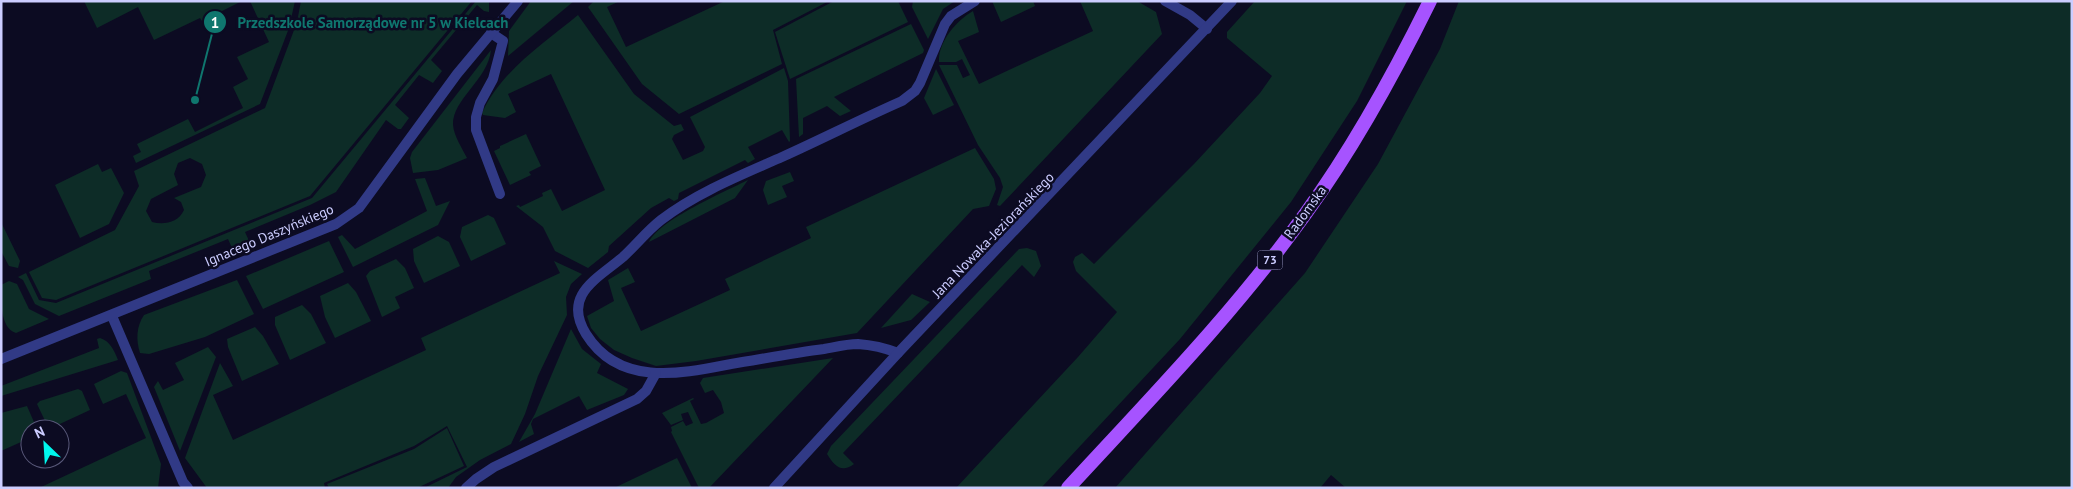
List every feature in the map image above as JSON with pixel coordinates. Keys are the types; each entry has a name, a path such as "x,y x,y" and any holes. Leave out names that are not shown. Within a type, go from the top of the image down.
{"main road":[{"name":"Radomska","path":"1068,488 1199,346 1242,295 1306,213 1376,102 1430,1"}],"street":[{"name":"Ignacego Daszyńskiego","path":"2,356 112,316 336,224 359,208 456,74 518,1"},
{"path":"898,353 876,346 857,344 796,352 683,373 656,373 628,368 614,362 589,339 578,319 578,308 582,292 624,256 660,221 684,205 748,172 902,101 915,91 945,24 951,16 975,1"},
{"path":"1165,1 1190,15 1207,29"},
{"name":"Jana Nowaka-Jeziorańskiego","path":"774,488 898,353 1232,1"},
{"path":"491,33 503,41 494,79 480,103 476,117 476,130 500,194"},
{"path":"112,316 185,483 174,488"},
{"path":"466,488 494,467 637,399 646,391 656,373"}],"green space":[{"path":"84,1 242,1 202,21 200,18 154,40 138,7 97,28"},
{"path":"250,1 295,1 289,28 260,104 136,163 133,156 141,152 137,144 188,119 195,132 243,108 233,87 248,79 237,57 269,42"},
{"path":"301,1 472,1 310,196 56,300 42,298 29,272 115,230 139,186 134,171 265,108 297,22","holes":["190,158 202,164 206,175 201,187 174,198 181,202 184,210 178,218 170,222 152,222 146,211 151,199 178,185 174,174 178,163"]},
{"path":"476,1 489,1 489,12 484,11 477,5 431,60 442,71 433,83 419,75 395,105 409,118 401,129 398,129 386,120 336,192 245,232 250,243 248,249 238,253 233,250 228,239 149,271 151,279 59,316 35,304 23,280 18,277 26,273 39,300 56,303 312,198"},
{"path":"531,1 574,1 508,56 509,31"},
{"path":"594,1 620,1 607,7 626,47 725,1 829,1 773,30 782,64 679,114 642,84 588,7"},
{"path":"834,1 898,1 908,22 790,79 775,32"},
{"path":"913,1 955,1 943,9 928,39 912,7"},
{"path":"992,1 1033,1 1035,6 1001,22"},
{"path":"1080,1 1137,1 1156,12 1162,34 1000,206 997,205 1003,187 1000,178 978,145 939,65 957,65 963,78 970,75 962,59 956,62 939,62 941,47 949,33 960,20 973,11 979,32 958,41 979,84 1093,31"},
{"path":"1255,1 1407,1 1357,101 1291,202 1180,339 1041,488 956,488 1078,357 1117,312 1076,271 1073,262 1075,257 1082,253 1094,264 1194,164 1260,93 1272,76 1227,38 1227,32"},
{"path":"1459,1 2072,1 2072,488 1346,488 1331,475 1320,488 1115,488 1305,273 1378,164 1440,49"},
{"path":"578,15 634,94 674,126 681,124 684,130 674,135 672,139 683,160 703,151 705,147 690,117 784,68 788,81 789,142 782,130 748,147 755,159 748,163 745,160 679,193 678,199 674,201 669,198 651,208 609,246 608,252 588,268 555,251 543,227 516,206 519,205 520,207 543,196 542,193 551,189 562,211 605,190 551,74 508,94 516,112 505,118 483,115 482,113 490,98 511,71"},
{"path":"911,24 924,50 923,53 834,97 851,111 840,116 827,106 803,118 803,134 799,137 796,79"},
{"path":"491,50 484,71 458,107 454,116 453,125 455,133 467,158 438,170 413,173 410,158 412,152"},
{"path":"936,69 954,105 933,115 924,98"},
{"path":"526,134 541,166 529,172 531,175 510,185 494,151 500,148 500,146"},
{"path":"975,148 994,179 996,189 989,206 973,209 857,333 696,361 656,366 614,350 600,339 591,328 587,316 614,301 608,280 628,268 635,282 621,288 641,331 730,290 725,279 811,238 806,227"},
{"path":"98,164 102,172 111,168 124,193 109,224 80,238 55,185"},
{"path":"790,172 794,181 782,186 787,197 768,205 763,190 766,181"},
{"path":"425,178 436,206 450,201 438,225 353,267 338,237 342,235 355,249 427,211 415,179"},
{"path":"748,180 735,198 649,242 655,233 679,216"},
{"path":"488,215 494,218 506,244 471,261 460,237 462,227"},
{"path":"1,222 20,261 18,268 9,266 1,251"},
{"path":"438,236 449,242 460,266 424,283 414,261 413,249"},
{"path":"329,241 344,272 263,309 246,276"},
{"path":"1027,248 1036,251 1041,266 1034,277 1022,265 843,453 854,464 845,468 835,465 827,454 831,446 1019,249"},
{"path":"396,259 405,268 414,288 395,297 400,308 382,317 366,276 370,271"},
{"path":"554,261 582,274 571,284 566,297 567,315 538,376 525,414 511,444 480,460 456,477 448,488 424,488 467,467 447,426 414,446 324,483 325,488 207,488 185,458 220,363 233,386 213,395 233,440 426,350 421,338 560,273"},
{"path":"237,280 254,314 205,337 149,354 140,353 138,343 139,324 144,315"},
{"path":"9,281 17,284 29,309 49,319 16,333 11,330 4,320 1,299 1,285"},
{"path":"348,283 356,292 371,321 335,338 325,317 320,296"},
{"path":"912,294 930,302 911,320 881,328"},
{"path":"302,305 311,314 326,343 290,360 275,325 275,317"},
{"path":"255,327 263,336 279,364 242,381 228,347 227,339"},
{"path":"571,329 582,349 601,364 597,373 628,389 624,395 587,410 579,396 533,419 531,424 534,434 519,442 535,414"},
{"path":"100,338 109,344 118,360 1,396 1,386 99,348 97,339"},
{"path":"208,347 216,357 180,451 154,387 158,381 163,390 184,380 175,363"},
{"path":"833,358 709,488 699,488 671,432 671,427 683,421 686,426 693,423 688,412 681,414 683,420 671,425 662,413 693,398 690,401 701,424 706,423 724,413 721,402 713,390 705,393 700,383 703,378"},
{"path":"121,371 127,373 161,464 158,488 39,488 146,438 126,394 103,404 94,384"},
{"path":"78,389 82,391 90,410 70,419 44,419 37,404 40,401"},
{"path":"27,406 33,419 20,419 20,442 1,451 1,413"},
{"path":"447,428 464,466 417,488 329,488 327,484 414,449"},
{"path":"677,458 692,488 614,488"}],"place":[{"name":"Przedszkole Samorządowe nr 5 w Kielcach","path":"195,100"}]}
